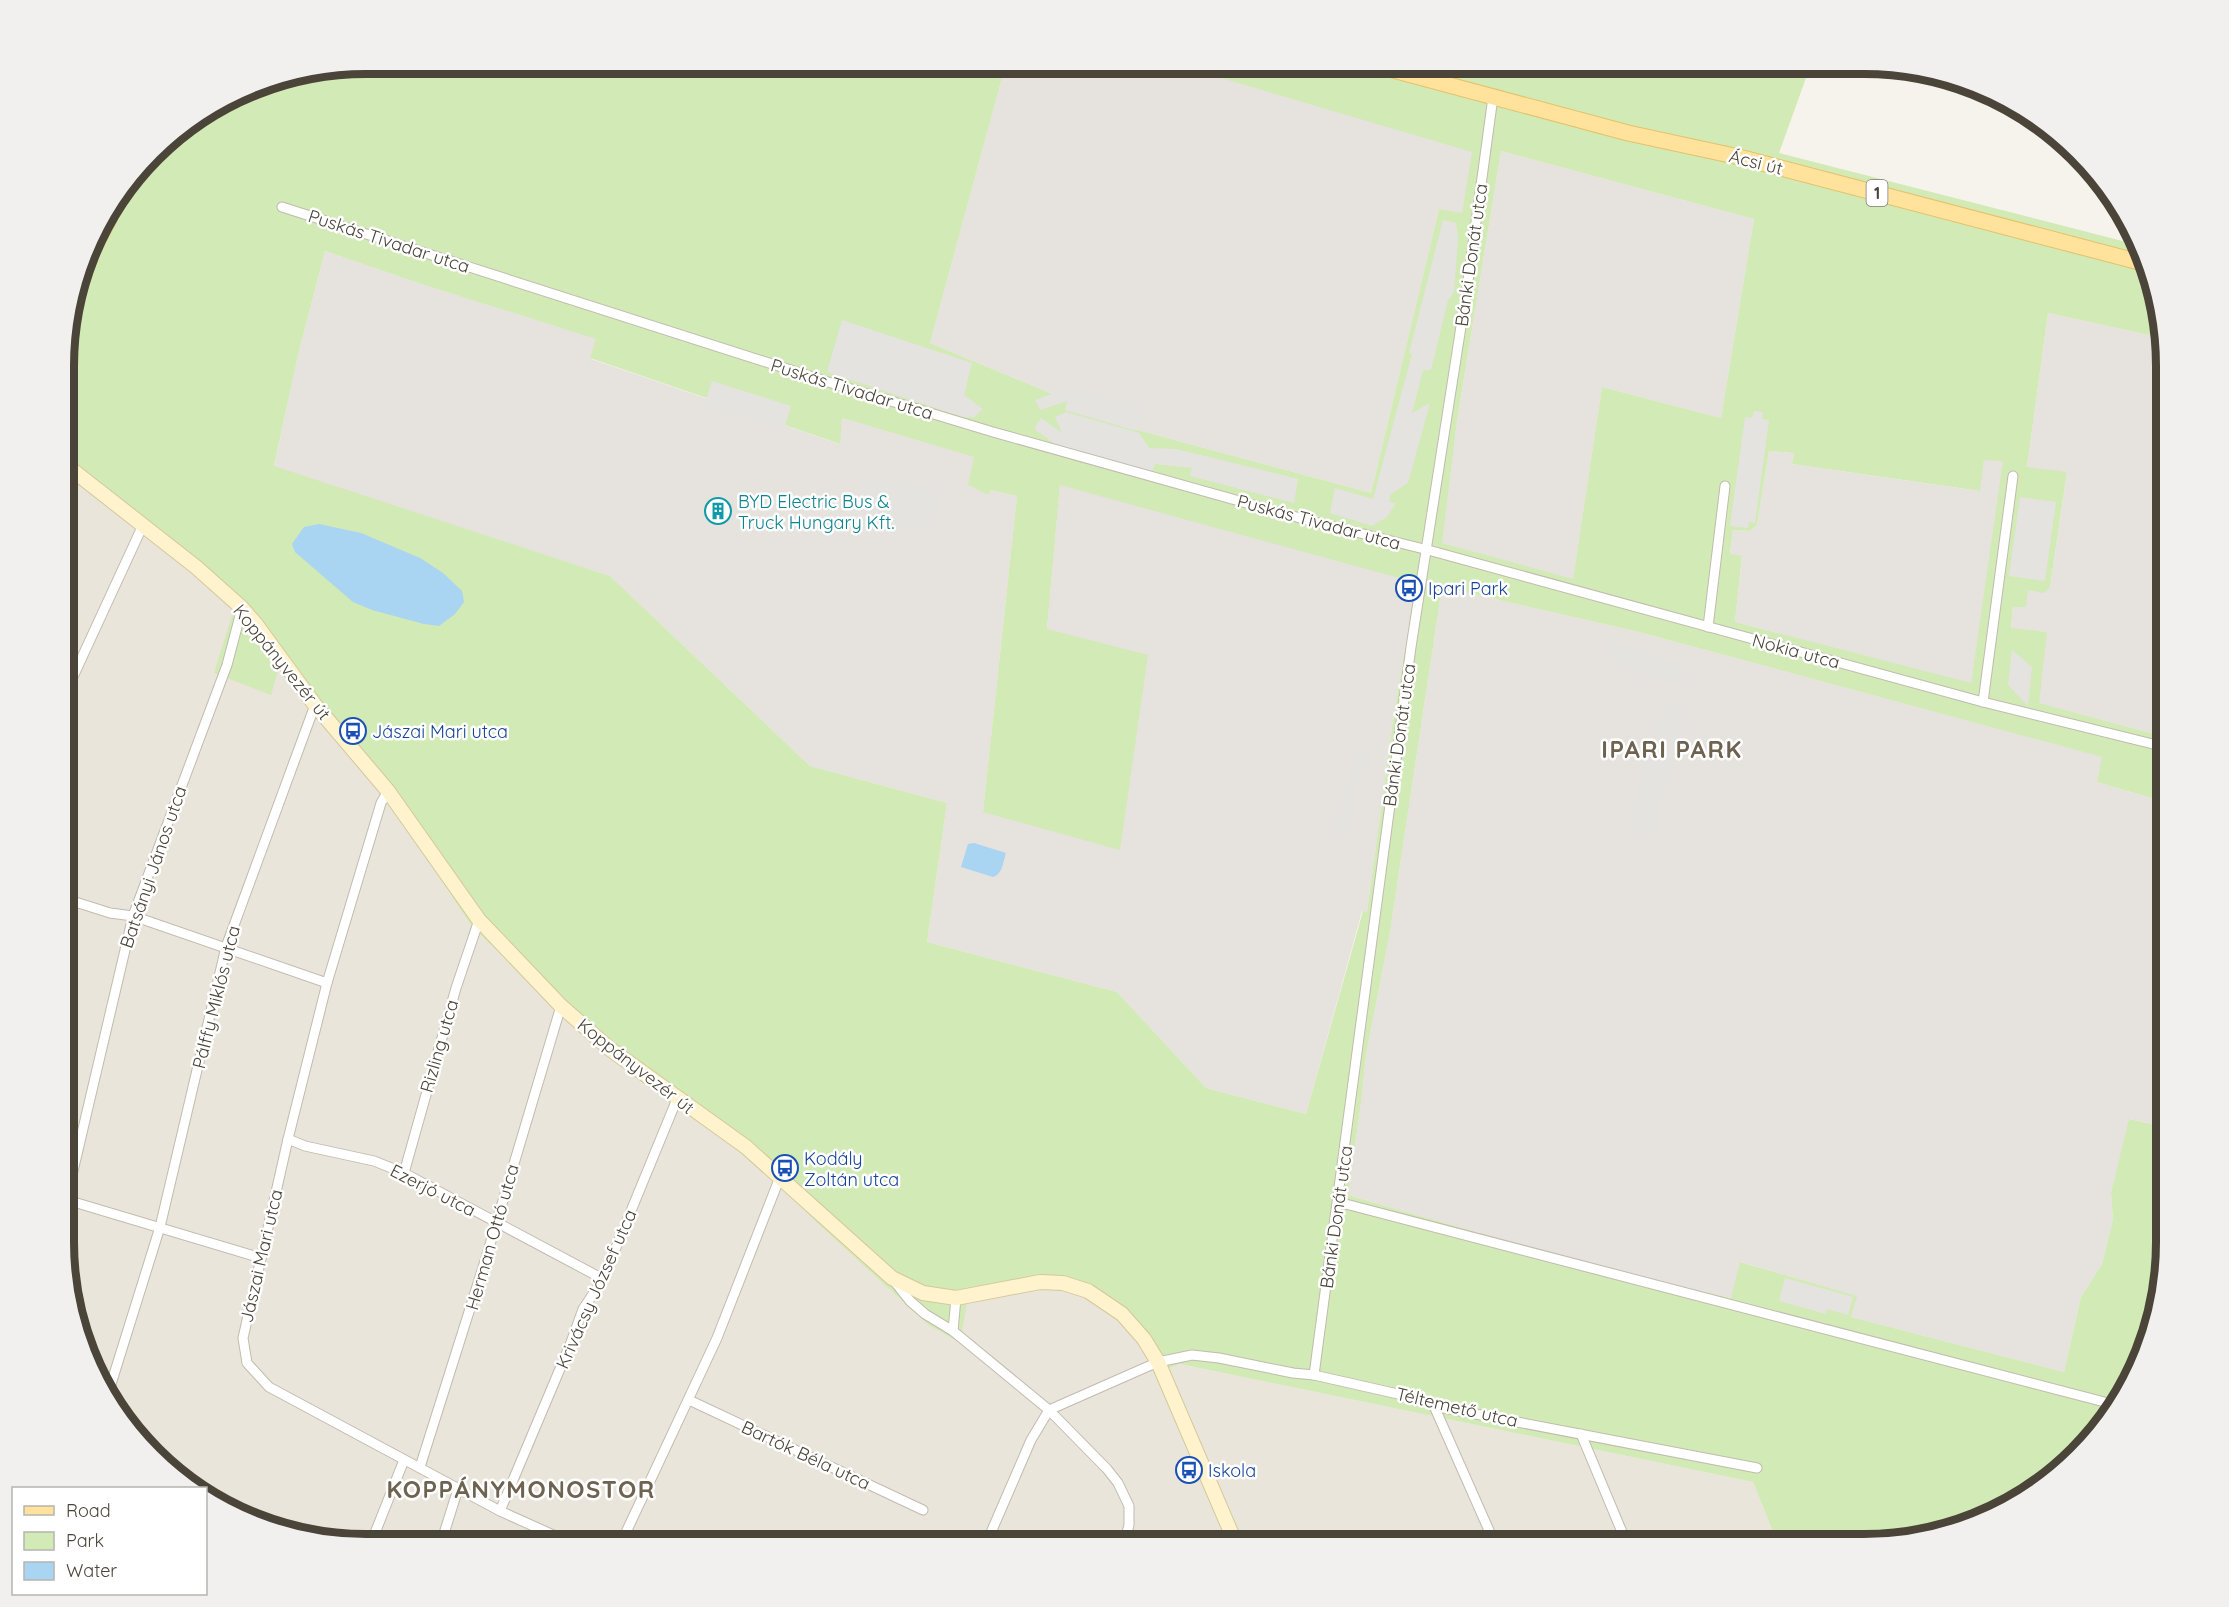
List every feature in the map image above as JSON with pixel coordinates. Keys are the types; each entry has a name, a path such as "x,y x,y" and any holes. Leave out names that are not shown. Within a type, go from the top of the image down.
{"main road":[{"name":"Ácsi út","path":"1408,74 1628,133 1740,157 2136,261"}],"street":[{"name":"Bánki Donát utca","path":"1314,1375 1396,759 1467,288 1493,97"},
{"name":"Puskás Tivadar utca","path":"282,207 828,382 993,432 1296,517 1428,550"},
{"name":"Koppányvezér út","path":"74,471 196,567 242,608 315,705 388,791 479,920 561,1006 610,1049 746,1147 892,1278 923,1293 956,1298 1040,1282 1063,1283 1088,1291 1122,1314 1144,1339 1158,1362 1232,1534"},
{"path":"1983,702 2013,476"},
{"path":"1708,627 1725,486"},
{"path":"74,675 143,525"},
{"name":"Nokia utca","path":"1428,550 1983,702 2156,745"},
{"name":"Batsányi János utca","path":"74,1167 133,916 227,665 242,608"},
{"name":"Pálffy Miklós utca","path":"111,1384 160,1227 226,947 315,705"},
{"name":"Jászai Mari utca","path":"388,791 381,803 327,983 288,1139 243,1338 247,1362 269,1387 420,1467 539,1534"},
{"path":"74,902 110,913 133,916 327,983"},
{"name":"Rizling utca","path":"404,1173 459,977 479,920"},
{"name":"Herman Ottó utca","path":"420,1467 442,1402 561,1006"},
{"name":"Krivácsy József utca","path":"500,1511 583,1309 603,1279 677,1098"},
{"name":"Ezerjó utca","path":"288,1139 305,1146 375,1161 404,1173 603,1279"},
{"path":"626,1534 717,1338 780,1177"},
{"path":"1338,1202 2107,1402"},
{"path":"74,1203 261,1258"},
{"path":"892,1278 910,1301 941,1325 953,1331 1049,1410 1107,1470 1122,1489 1129,1506 1130,1518 1126,1534"},
{"path":"953,1331 956,1298"},
{"name":"Téltemető utca","path":"1049,1410 1158,1362 1185,1356 1204,1356 1314,1375 1420,1399 1434,1406 1757,1468"},
{"name":"Bartók Béla utca","path":"689,1400 923,1510"},
{"path":"1434,1406 1491,1534"},
{"path":"990,1534 1031,1440 1049,1410"},
{"path":"1581,1434 1624,1534"},
{"path":"375,1534 404,1460"},
{"path":"444,1534 458,1489"}],"shaded area":[{"path":"1003,74 1208,74 1473,151 1462,214 1439,209 1371,493 1141,431 930,343"},
{"path":"1501,151 1754,219 1721,418 1602,387 1573,580 1441,543 1457,421"},
{"path":"1443,220 1456,223 1458,238 1454,292 1448,300 1431,370 1423,370 1412,413 1430,403 1408,483 1391,494 1389,502 1396,503 1387,517 1372,526 1330,513 1335,488 1373,499 1412,354 1409,353"},
{"path":"325,251 418,283 597,339 591,359 839,444 842,418 975,457 989,495 991,490 1017,496 983,812 1047,629 1060,484 1399,577 1413,601 1393,720 1367,912 1362,911 1306,1114 1206,1088 1117,992 927,942 947,803 810,766 610,576 274,467 299,351"},
{"path":"2048,313 2154,336 2156,366 2156,735 2038,703 2046,632 2011,629 2013,606 2028,590 2050,587 2067,473 2027,468"},
{"path":"842,320 972,363 964,395 983,409 974,417 963,417 827,372"},
{"path":"712,381 791,406 784,429 704,406"},
{"path":"1068,388 1144,407 1137,431 1065,410 1067,401 1040,410 1035,400"},
{"path":"1754,411 1763,412 1762,419 1769,420 1755,523 1749,522 1748,528 1730,526 1745,417 1752,418"},
{"path":"1066,412 1139,433 1149,448 1176,449 1298,479 1294,503 1190,476 1192,468 1155,464 1152,471 1058,446 1034,429 1041,418 1062,433 1055,417"},
{"path":"1769,451 1794,453 1792,464 1979,491 1984,459 2004,461 1971,684 1735,622 1742,557 1730,555 1733,530 1750,531 1757,525"},
{"path":"862,479 935,487 930,529 857,521"},
{"path":"74,482 152,535 234,609 280,663 392,805 470,924 567,1021 631,1075 763,1168 815,1221 927,1324 967,1303 1041,1287 1064,1289 1090,1298 1118,1316 1139,1339 1154,1374 1180,1364 1753,1482 1774,1534 366,1534 327,1531 290,1524 254,1511 219,1494 188,1473 159,1448 123,1404 104,1371 89,1335 76,1280 74,1261"},
{"path":"2020,497 2056,502 2045,581 2009,576"},
{"path":"1442,587 1639,632 2103,757 2097,782 2156,799 2156,1125 2130,1119 2111,1193 2113,1219 2102,1264 2081,1297 2064,1372 1851,1317 1856,1296 1741,1262 1732,1298 1672,1285 1489,1236 1348,1195 1366,1055 1390,932"},
{"path":"1604,640 1674,660 1689,686 1620,667"},
{"path":"2012,650 2032,667 2028,706 2008,685"},
{"path":"1669,703 1686,708 1651,839 1634,834 1637,826 1630,823 1660,710 1667,712"},
{"path":"1357,745 1369,748 1343,841 1331,838"},
{"path":"1785,1278 1853,1297 1848,1315 1827,1309 1826,1314 1779,1301"}],"green space":[{"path":"346,74 1003,74 930,343 1141,431 1371,493 1439,209 1462,213 1472,152 1207,74 1807,74 1779,153 2128,242 2146,290 2154,336 2048,313 2027,467 2067,472 2050,587 2044,593 2028,590 2026,607 2013,607 2011,628 2047,632 2039,703 2156,735 2156,799 2097,782 2102,757 1639,632 1442,587 1390,932 1366,1055 1348,1195 1587,1262 1731,1298 1740,1262 1857,1296 1851,1317 2064,1372 2081,1297 2102,1264 2113,1219 2111,1193 2129,1119 2156,1125 2155,1261 2146,1317 2133,1353 2106,1404 2070,1448 2026,1484 1993,1503 1939,1524 1902,1531 1864,1534 1774,1534 1753,1482 1180,1364 1154,1374 1139,1340 1121,1319 1096,1302 1067,1290 1031,1289 967,1303 960,1343 927,1324 815,1221 763,1168 631,1075 567,1021 470,924 392,805 280,664 271,695 214,673 234,609 198,579 199,574 152,535 74,482 74,346 83,290 96,254 113,219 134,188 159,159 188,134 219,113 254,96 290,83","holes":["1501,151 1754,219 1721,418 1602,387 1573,579 1442,543 1457,421","325,251 596,339 590,358 840,444 842,418 974,457 968,485 989,495 991,490 1017,496 983,812 1120,850 1148,655 1047,629 1060,485 1399,578 1396,597 1413,601 1393,720 1367,912 1363,911 1306,1114 1206,1088 1117,992 927,942 947,803 810,766 610,576 274,466 299,351","1769,451 1794,453 1792,464 1980,491 1984,460 2003,461 1971,683 1735,622 1742,556 1730,554 1733,530 1750,531 1757,525"]}],"water":[{"path":"319,524 361,533 420,558 443,573 462,591 464,602 455,614 439,626 372,610 353,602 295,552 292,544 304,527"},
{"path":"974,843 1006,853 1001,870 993,877 961,867 968,844"}],"place":[{"name":"BYD Electric Bus & Truck Hungary Kft.","path":"718,511"},
{"name":"Ipari Park","path":"1409,588"},
{"name":"Jászai Mari utca","path":"353,731"},
{"name":"Kodály Zoltán utca","path":"785,1168"},
{"name":"Iskola","path":"1189,1470"}],"district":[{"name":"IPARI PARK","path":"1672,749"},
{"name":"KOPPÁNYMONOSTOR","path":"521,1489"}]}
